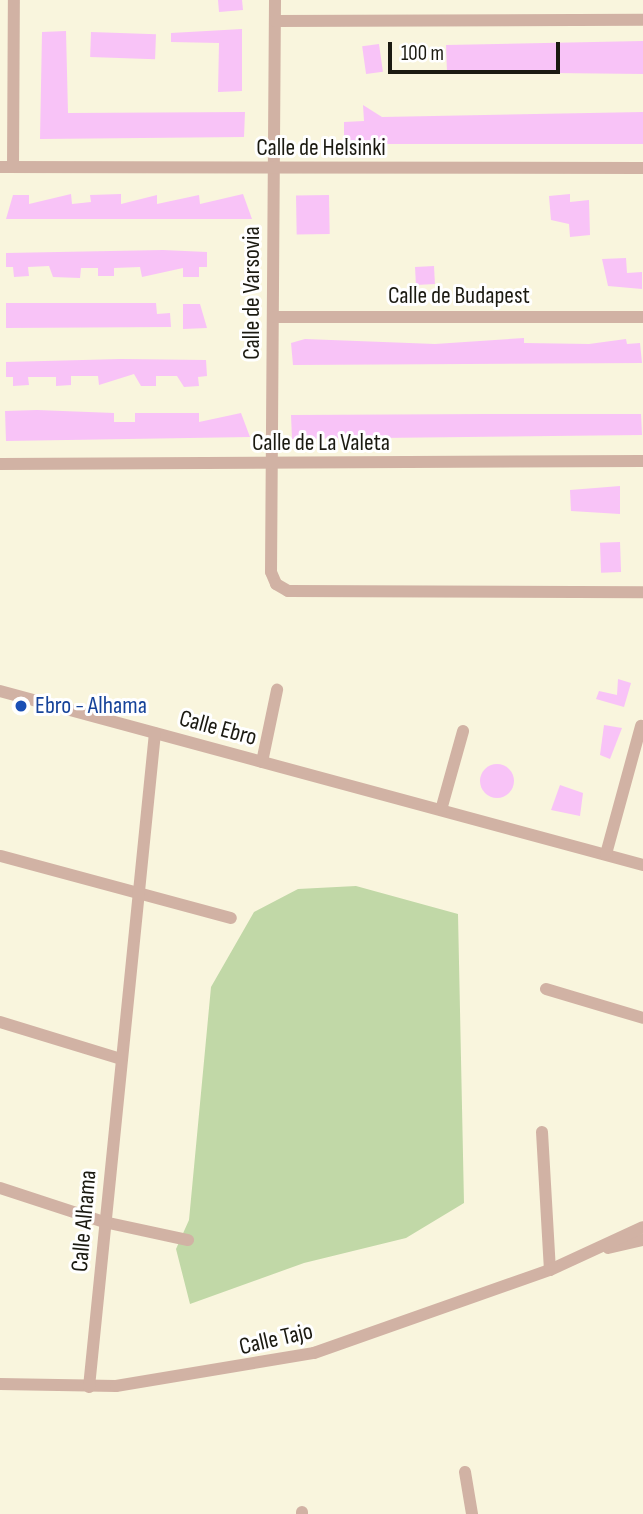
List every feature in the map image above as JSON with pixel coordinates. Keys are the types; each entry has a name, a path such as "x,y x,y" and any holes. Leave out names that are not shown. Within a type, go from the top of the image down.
{"street":[{"path":"7,167 14,0"},
{"name":"Calle de Varsovia","path":"275,0 272,465 276,584 288,592 643,592"},
{"path":"275,21 643,20"},
{"name":"Calle de Helsinki","path":"7,167 643,168"},
{"name":"Calle de Budapest","path":"274,317 643,317"},
{"name":"Calle de La Valeta","path":"0,464 272,465 643,461"},
{"name":"Calle Ebro","path":"262,762 277,690"},
{"name":"Calle Ebro","path":"0,691 642,865"},
{"path":"606,854 641,726"},
{"path":"441,810 463,731"},
{"name":"Calle Alhama","path":"89,1387 136,894 155,733"},
{"path":"1,856 231,918"},
{"path":"546,989 643,1018"},
{"path":"0,1021 121,1059"},
{"path":"542,1132 550,1270"},
{"path":"0,1188 104,1222 188,1240"},
{"name":"Calle Tajo","path":"0,1384 89,1387 222,1373 314,1353 550,1270 643,1227"},
{"name":"Calle Tajo","path":"591,1252 643,1240"},
{"path":"465,1472 472,1514"}],"green space":[{"path":"356,886 458,914 464,1203 406,1238 304,1263 190,1304 176,1249 189,1220 211,987 254,912 298,889"}],"building":[{"path":"218,0 242,0 243,10 219,12"},
{"path":"242,29 242,91 218,92 219,43 171,42 171,33"},
{"path":"66,31 68,113 245,112 244,137 40,139 42,32"},
{"path":"91,32 156,34 155,59 90,57"},
{"path":"643,41 643,74 447,72 446,45"},
{"path":"379,44 383,72 366,74 362,46"},
{"path":"363,105 382,117 643,112 643,144 344,144 344,122 364,121"},
{"path":"71,194 72,204 91,202 90,195 121,194 121,204 157,195 157,204 199,195 200,204 243,194 252,219 6,219 13,195 29,195 29,204"},
{"path":"570,194 570,202 589,200 590,235 570,237 569,224 551,220 549,196"},
{"path":"329,195 330,234 297,235 296,196"},
{"path":"163,250 207,252 207,267 199,267 199,277 183,277 183,268 142,277 140,267 114,268 114,276 98,276 98,268 81,268 80,278 53,277 49,266 28,267 29,276 14,277 13,267 6,267 6,253"},
{"path":"626,258 627,273 642,272 642,289 608,286 602,259"},
{"path":"434,266 435,284 416,285 415,267"},
{"path":"6,303 156,303 157,314 170,313 171,327 6,328"},
{"path":"183,304 200,304 207,328 183,329"},
{"path":"524,338 524,343 589,344 626,339 627,344 640,343 642,363 293,365 291,343 305,339 435,344"},
{"path":"206,360 207,376 198,377 199,386 184,387 177,376 156,376 156,386 141,386 134,374 99,385 98,376 71,376 71,385 56,386 56,377 28,377 29,385 13,386 13,377 6,377 6,362"},
{"path":"5,411 114,413 114,422 135,422 135,413 199,413 199,422 241,413 250,437 6,441"},
{"path":"641,414 642,435 292,439 291,415"},
{"path":"620,486 620,514 571,511 570,490"},
{"path":"620,542 621,572 601,573 600,543"},
{"path":"618,679 631,683 624,707 596,699 599,691 617,695"},
{"path":"604,725 622,728 610,759 600,755"},
{"path":"497,764 509,769 514,781 509,793 497,798 485,793 480,781 485,769"},
{"path":"560,785 583,793 580,816 551,810"}],"place":[{"name":"Ebro - Alhama","path":"21,706"}]}
